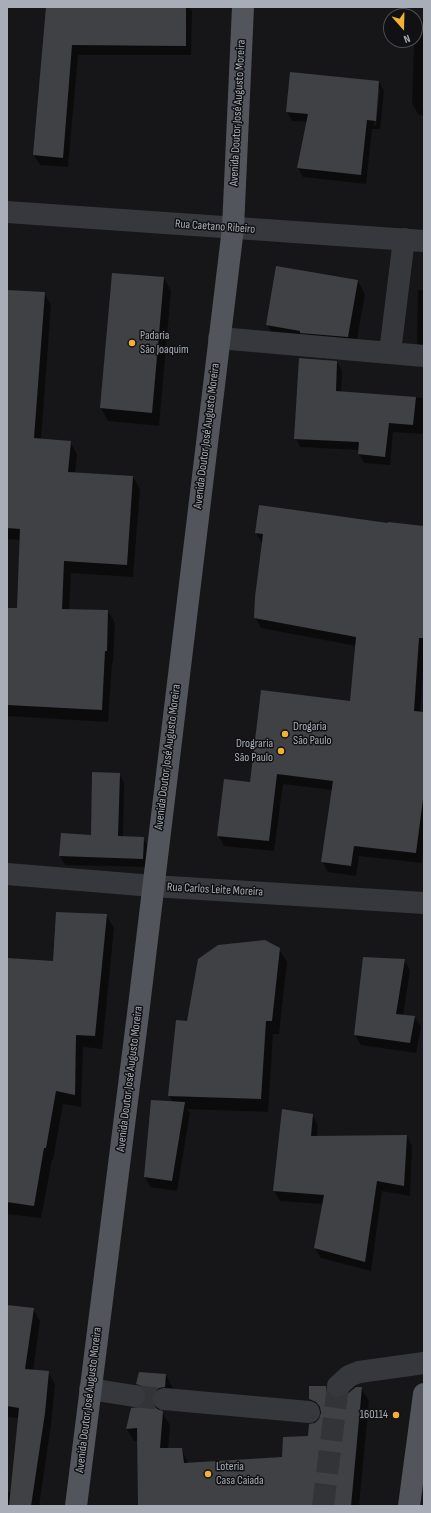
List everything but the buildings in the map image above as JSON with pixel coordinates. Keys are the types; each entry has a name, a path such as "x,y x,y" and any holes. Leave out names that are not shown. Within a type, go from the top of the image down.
{"main road":[{"name":"Avenida Doutor José Augusto Moreira","path":"76,1506 137,1021 233,228 243,7"},
{"path":"409,1506 424,1394"}],"street":[{"name":"Rua Caetano Ribeiro","path":"7,212 414,240"},
{"path":"390,352 414,240"},
{"path":"219,338 424,356"},
{"name":"Rua Carlos Leite Moreira","path":"7,874 153,886 424,902"},
{"path":"338,1386 349,1376 359,1372 424,1363"},
{"path":"90,1389 134,1396"},
{"path":"164,1399 309,1412"}],"tunnel":[{"path":"323,1506 338,1386"},
{"path":"134,1396 164,1399"}],"place":[{"name":"Padaria São Joaquim","path":"132,343"},
{"name":"Drogaria São Paulo","path":"285,734"},
{"name":"Drograria São Paulo","path":"281,751"},
{"name":"160114","path":"396,1415"},
{"name":"Loteria Casa Caiada","path":"208,1474"}]}
